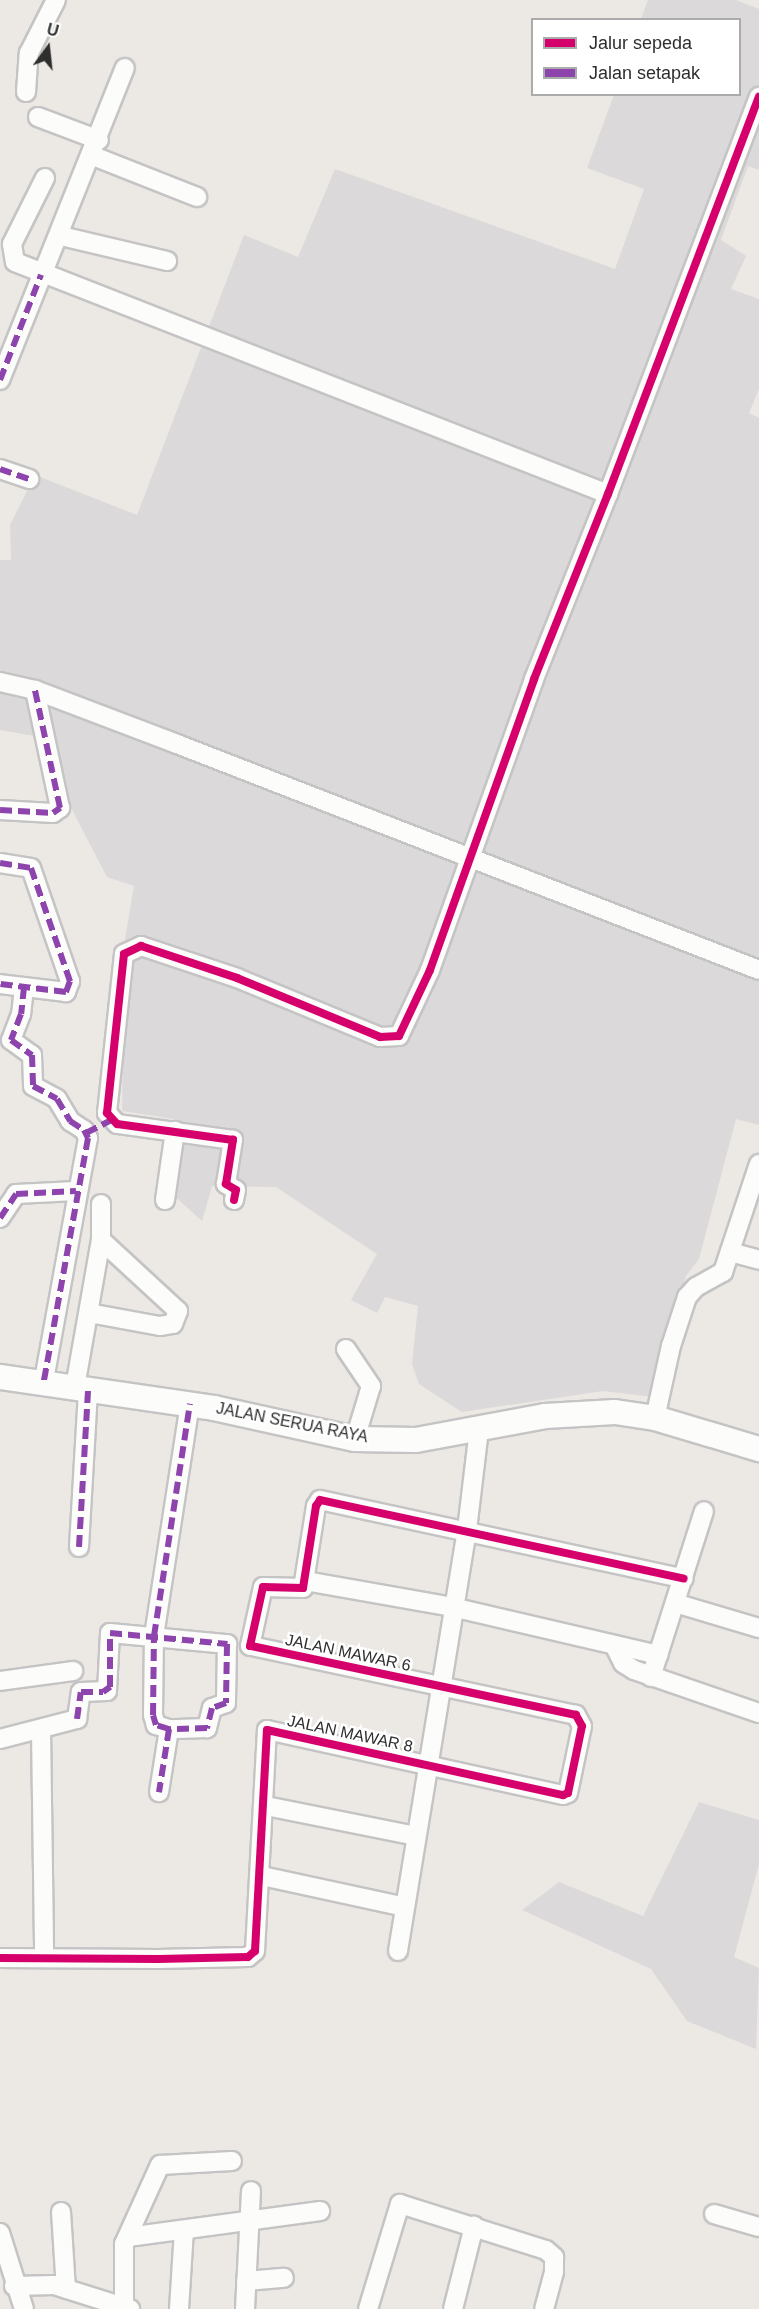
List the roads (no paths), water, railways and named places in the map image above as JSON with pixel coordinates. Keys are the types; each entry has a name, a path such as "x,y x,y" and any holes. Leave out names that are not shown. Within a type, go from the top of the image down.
{"main road":[{"name":"JALAN SERUA RAYA","path":"0,1377 43,1385 81,1388 190,1404 355,1439 416,1440 590,1412 656,1418 759,1449"}],"street":[{"path":"26,92 29,53 56,0"},
{"path":"0,380 41,275 61,236 125,68"},
{"path":"234,1200 236,1190 226,1184 233,1140 117,1124 107,1113 124,954 130,948 141,946 200,965 390,1039 405,1028 430,970 467,858 759,97"},
{"path":"38,117 197,197"},
{"path":"45,178 10,251 15,262 41,275 608,494"},
{"path":"61,236 167,261"},
{"path":"0,469 29,479"},
{"path":"0,682 35,690 759,970"},
{"path":"0,810 52,813 60,808 35,690"},
{"path":"0,863 31,868 70,976 70,987 61,992 0,984"},
{"path":"24,987 21,1014 10,1040 32,1055 33,1086 57,1099 70,1121 86,1132"},
{"path":"86,1132 111,1120"},
{"path":"165,1200 175,1131"},
{"path":"43,1385 86,1132"},
{"path":"656,1418 671,1346 687,1297 696,1287 720,1276 758,1171"},
{"path":"0,1218 16,1194 76,1191"},
{"path":"79,1547 81,1388 89,1312 101,1240 101,1204"},
{"path":"89,1312 160,1326 173,1324 178,1311 101,1240"},
{"path":"730,1252 759,1260"},
{"path":"346,1349 371,1386 355,1439"},
{"path":"0,1739 77,1719 81,1692 107,1690 108,1634 154,1636 228,1646 226,1703 212,1708 204,1730 169,1729 156,1725 153,1715 154,1636 190,1404"},
{"path":"398,1951 426,1764 466,1530 478,1429"},
{"path":"658,1655 452,1607 304,1581 316,1506 320,1500 684,1579"},
{"path":"651,1677 704,1512"},
{"name":"JALAN MAWAR 6","path":"304,1581 301,1591 263,1587 250,1646 576,1715 582,1726 567,1794 426,1764"},
{"path":"675,1603 759,1628"},
{"path":"614,1645 623,1663 651,1677 759,1713"},
{"path":"0,1681 73,1671"},
{"path":"41,1729 45,1958"},
{"path":"159,1792 169,1729"},
{"name":"JALAN MAWAR 8","path":"266,1806 267,1730 426,1764"},
{"path":"0,1958 248,1957 258,1946 266,1806 416,1836"},
{"path":"262,1876 405,1907"},
{"path":"14,2286 43,2284 127,2308 122,2252 160,2165 232,2161"},
{"path":"245,2309 252,2221 251,2191"},
{"path":"368,2309 400,2204 546,2250 554,2257 555,2272 544,2309"},
{"path":"128,2237 320,2211"},
{"path":"61,2212 66,2289"},
{"path":"714,2214 759,2227"},
{"path":"453,2309 474,2226"},
{"path":"184,2230 185,2308"},
{"path":"0,2233 14,2286 24,2309"},
{"path":"246,2281 284,2278"}]}
